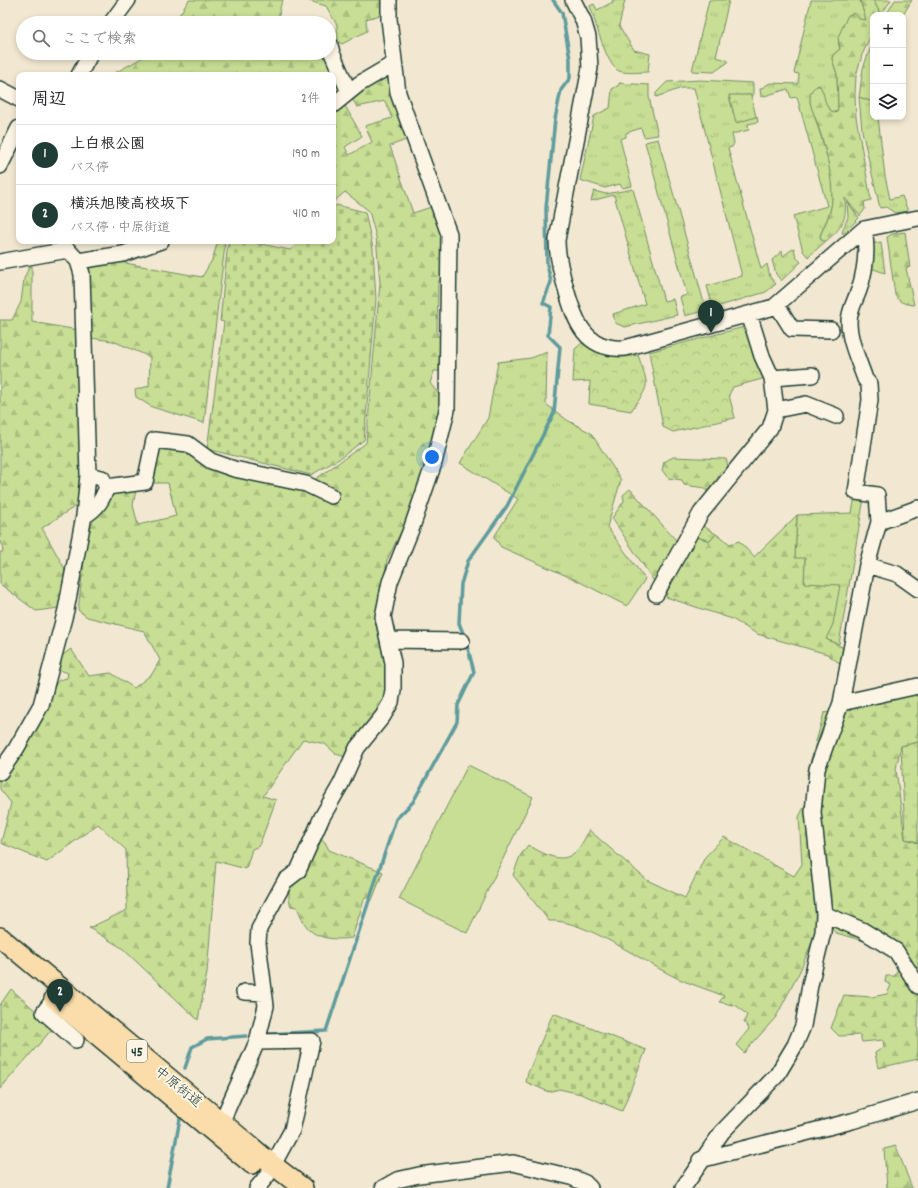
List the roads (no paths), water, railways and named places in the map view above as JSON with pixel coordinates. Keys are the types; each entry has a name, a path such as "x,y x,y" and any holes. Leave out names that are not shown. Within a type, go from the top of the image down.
{"main road":[{"name":"中原街道","path":"0,937 222,1121 266,1176 303,1188"},
{"name":"中原街道","path":"0,953 282,1188"}],"street":[{"path":"116,16 128,0"},
{"path":"222,1121 257,1042 264,1017 266,1006 258,942 259,929 285,881 298,871 322,817 342,784 357,748 383,716 391,702 393,690 393,663 384,617 390,582 412,527 434,463 447,410 449,234 398,93 393,64 388,0"},
{"path":"573,0 583,20 588,37 590,68 559,232 557,252 573,314 578,325 594,341 615,349 625,348 778,305 864,229 918,218"},
{"path":"82,72 88,60"},
{"path":"335,60 349,92"},
{"path":"336,103 349,92 393,64"},
{"path":"0,89 16,97"},
{"path":"0,166 16,134"},
{"path":"682,1188 700,1160 722,1132 777,1075 796,1045 803,1026 810,985 823,932 824,914 813,812 817,769 841,703 867,565 878,522 877,495 856,492 870,400 869,384 865,379 850,333 849,322 850,312 859,289 868,248 864,229"},
{"path":"78,261 123,254 152,244"},
{"path":"0,262 66,246 78,261 82,274 88,475 84,516 66,610 41,705 16,749 0,772"},
{"path":"778,305 792,329 831,330"},
{"path":"656,594 701,513 770,428 776,410 772,378 762,356 749,314"},
{"path":"772,378 812,376"},
{"path":"776,410 806,404 836,416"},
{"path":"107,487 145,482 154,440 188,444 212,461 234,469 306,484 317,491 331,496"},
{"path":"84,516 94,511 103,498 107,487 102,478 88,475"},
{"path":"878,522 918,508"},
{"path":"867,565 897,574 918,589"},
{"path":"388,640 462,641"},
{"path":"841,703 918,686"},
{"path":"824,914 862,930 896,951 918,986"},
{"path":"244,992 264,993"},
{"path":"54,999 44,1012 76,1040"},
{"path":"257,1042 312,1041 292,1130 266,1176"},
{"path":"700,1160 852,1122 918,1101"},
{"path":"383,1188 397,1180 419,1175 513,1164 571,1176 585,1183 590,1188"}],"waterway":[{"path":"268,1034 326,1031 396,819 413,802 457,722 458,705 474,672 466,641 459,623 461,584 468,561 507,506 554,413 560,347 548,335 551,307 543,303 551,282 547,264 546,208 555,119 561,90 570,78 570,59 562,13 553,0"},
{"path":"185,1068 192,1047 207,1039 246,1036"},
{"path":"167,1188 180,1119"}],"place":[{"name":"上白根公園","path":"711,333"},
{"name":"横浜旭陵高校坂下","path":"60,1012"}]}
